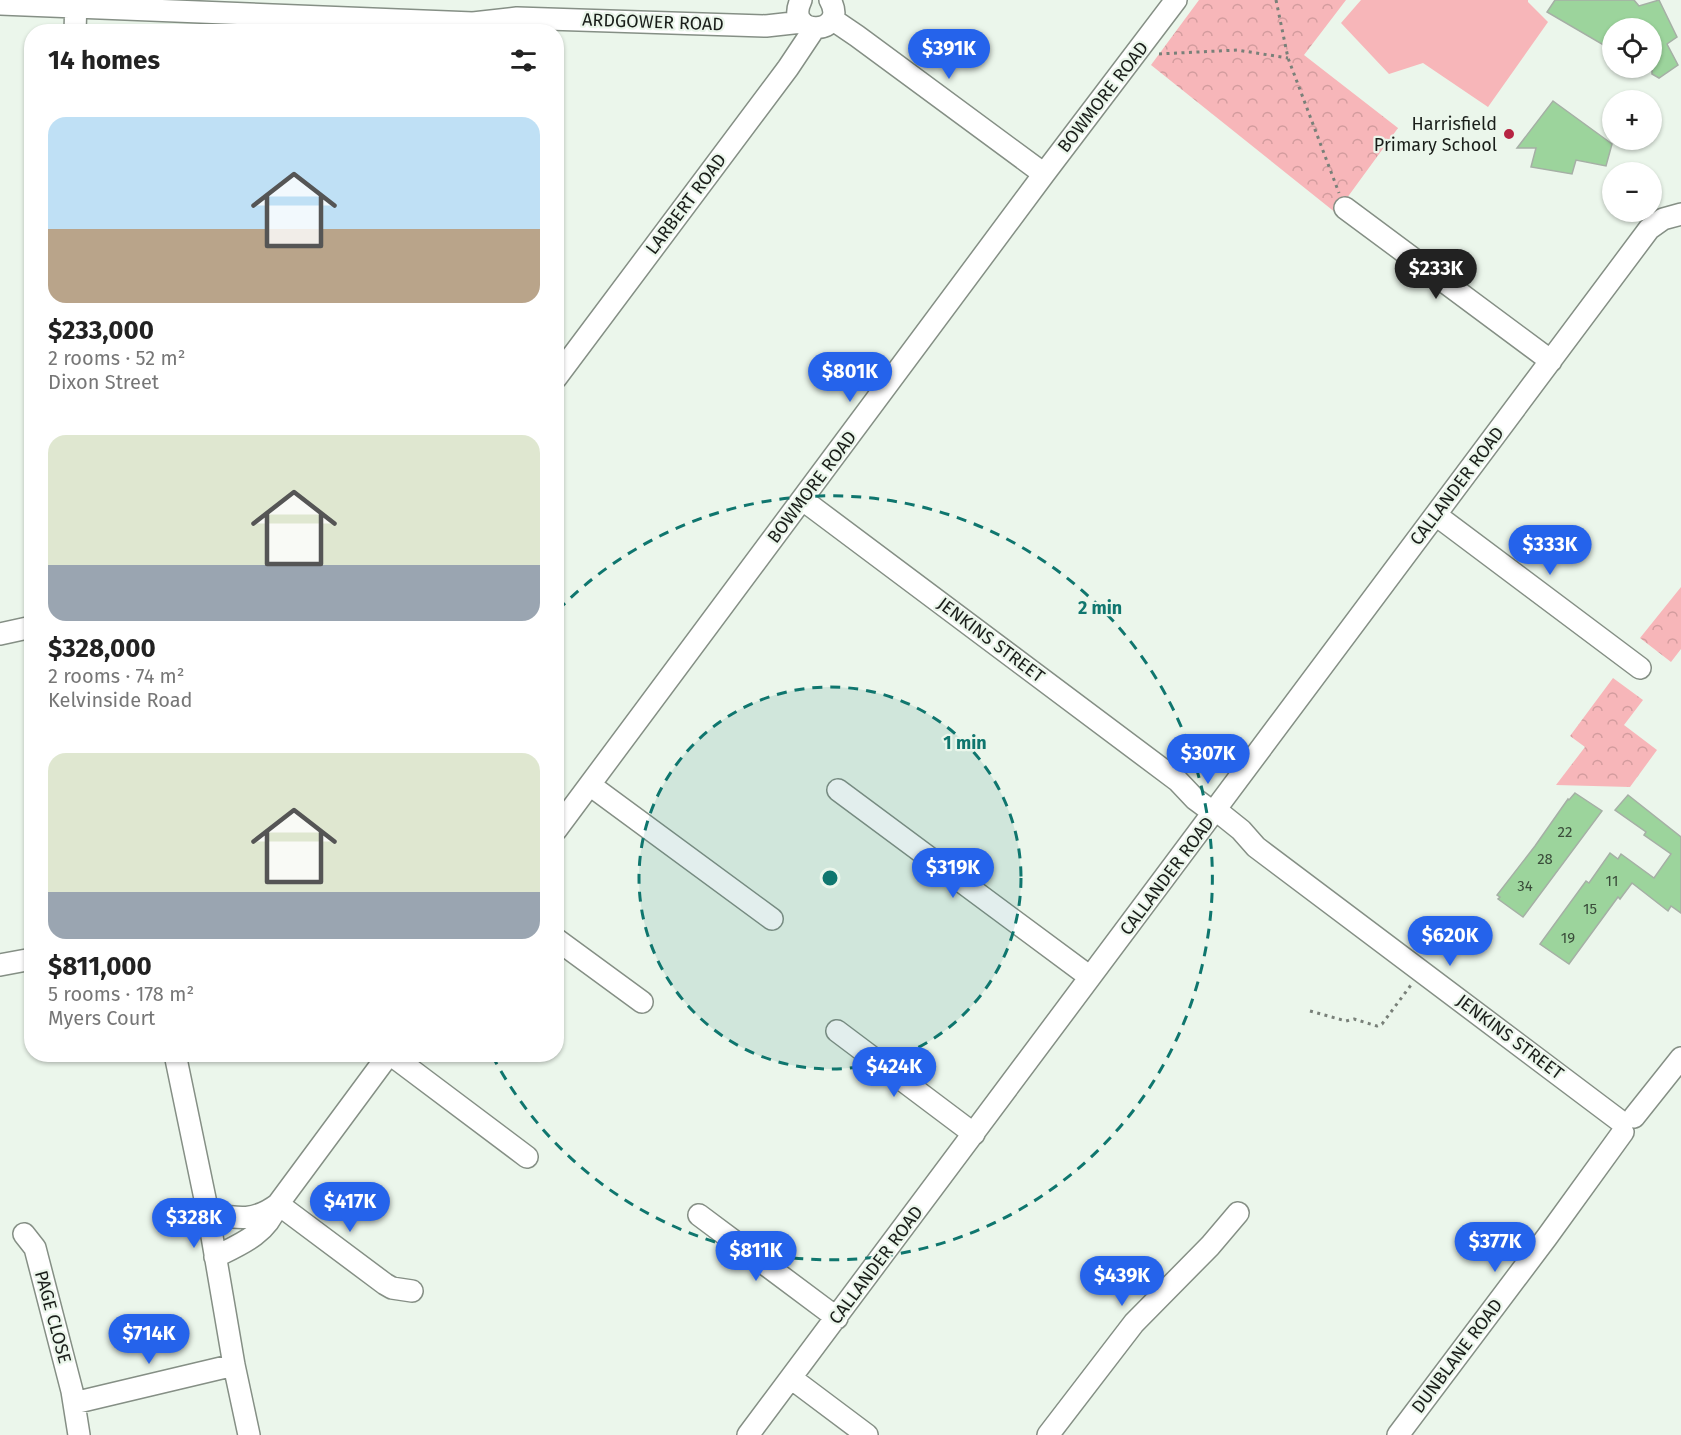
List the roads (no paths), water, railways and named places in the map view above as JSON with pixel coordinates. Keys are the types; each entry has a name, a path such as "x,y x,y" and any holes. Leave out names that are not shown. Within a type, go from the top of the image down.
{"street":[{"path":"801,0 798,12 825,13 1044,174"},
{"name":"BOWMORE ROAD","path":"564,819 1176,0"},
{"path":"75,24 76,3"},
{"name":"ARDGOWER ROAD","path":"0,4 76,3 293,8 441,24"},
{"name":"ARDGOWER ROAD","path":"477,24 517,9 766,26 825,13"},
{"name":"LARBERT ROAD","path":"564,367 788,68 825,13"},
{"path":"1345,208 1551,361"},
{"name":"CALLANDER ROAD","path":"748,1435 1649,229 1663,219 1681,214"},
{"name":"JENKINS STREET","path":"803,500 1178,781 1196,788 1238,838 1256,847 1625,1123"},
{"path":"1436,515 1640,668"},
{"path":"0,634 24,629"},
{"path":"590,785 772,919"},
{"path":"838,790 1090,977"},
{"path":"564,945 642,1002"},
{"path":"0,965 24,960"},
{"path":"837,1031 974,1134"},
{"name":"DUNBLANE ROAD","path":"1398,1435 1541,1245 1625,1123 1681,1058"},
{"path":"177,1062 208,1213 234,1365 249,1435"},
{"path":"215,1257 244,1243 260,1232 274,1214 278,1204 383,1062"},
{"path":"400,1062 527,1156"},
{"path":"208,1213 247,1218 268,1212 278,1204"},
{"path":"278,1204 385,1284 392,1288 412,1291"},
{"path":"1048,1435 1134,1323 1204,1252 1238,1212"},
{"path":"699,1215 837,1318"},
{"name":"PAGE CLOSE","path":"24,1234 35,1248 74,1403 79,1435"},
{"path":"74,1403 234,1365"},
{"path":"791,1378 867,1435"}],"place":[{"name":"Harrisfield Primary School","path":"1509,134"}]}
